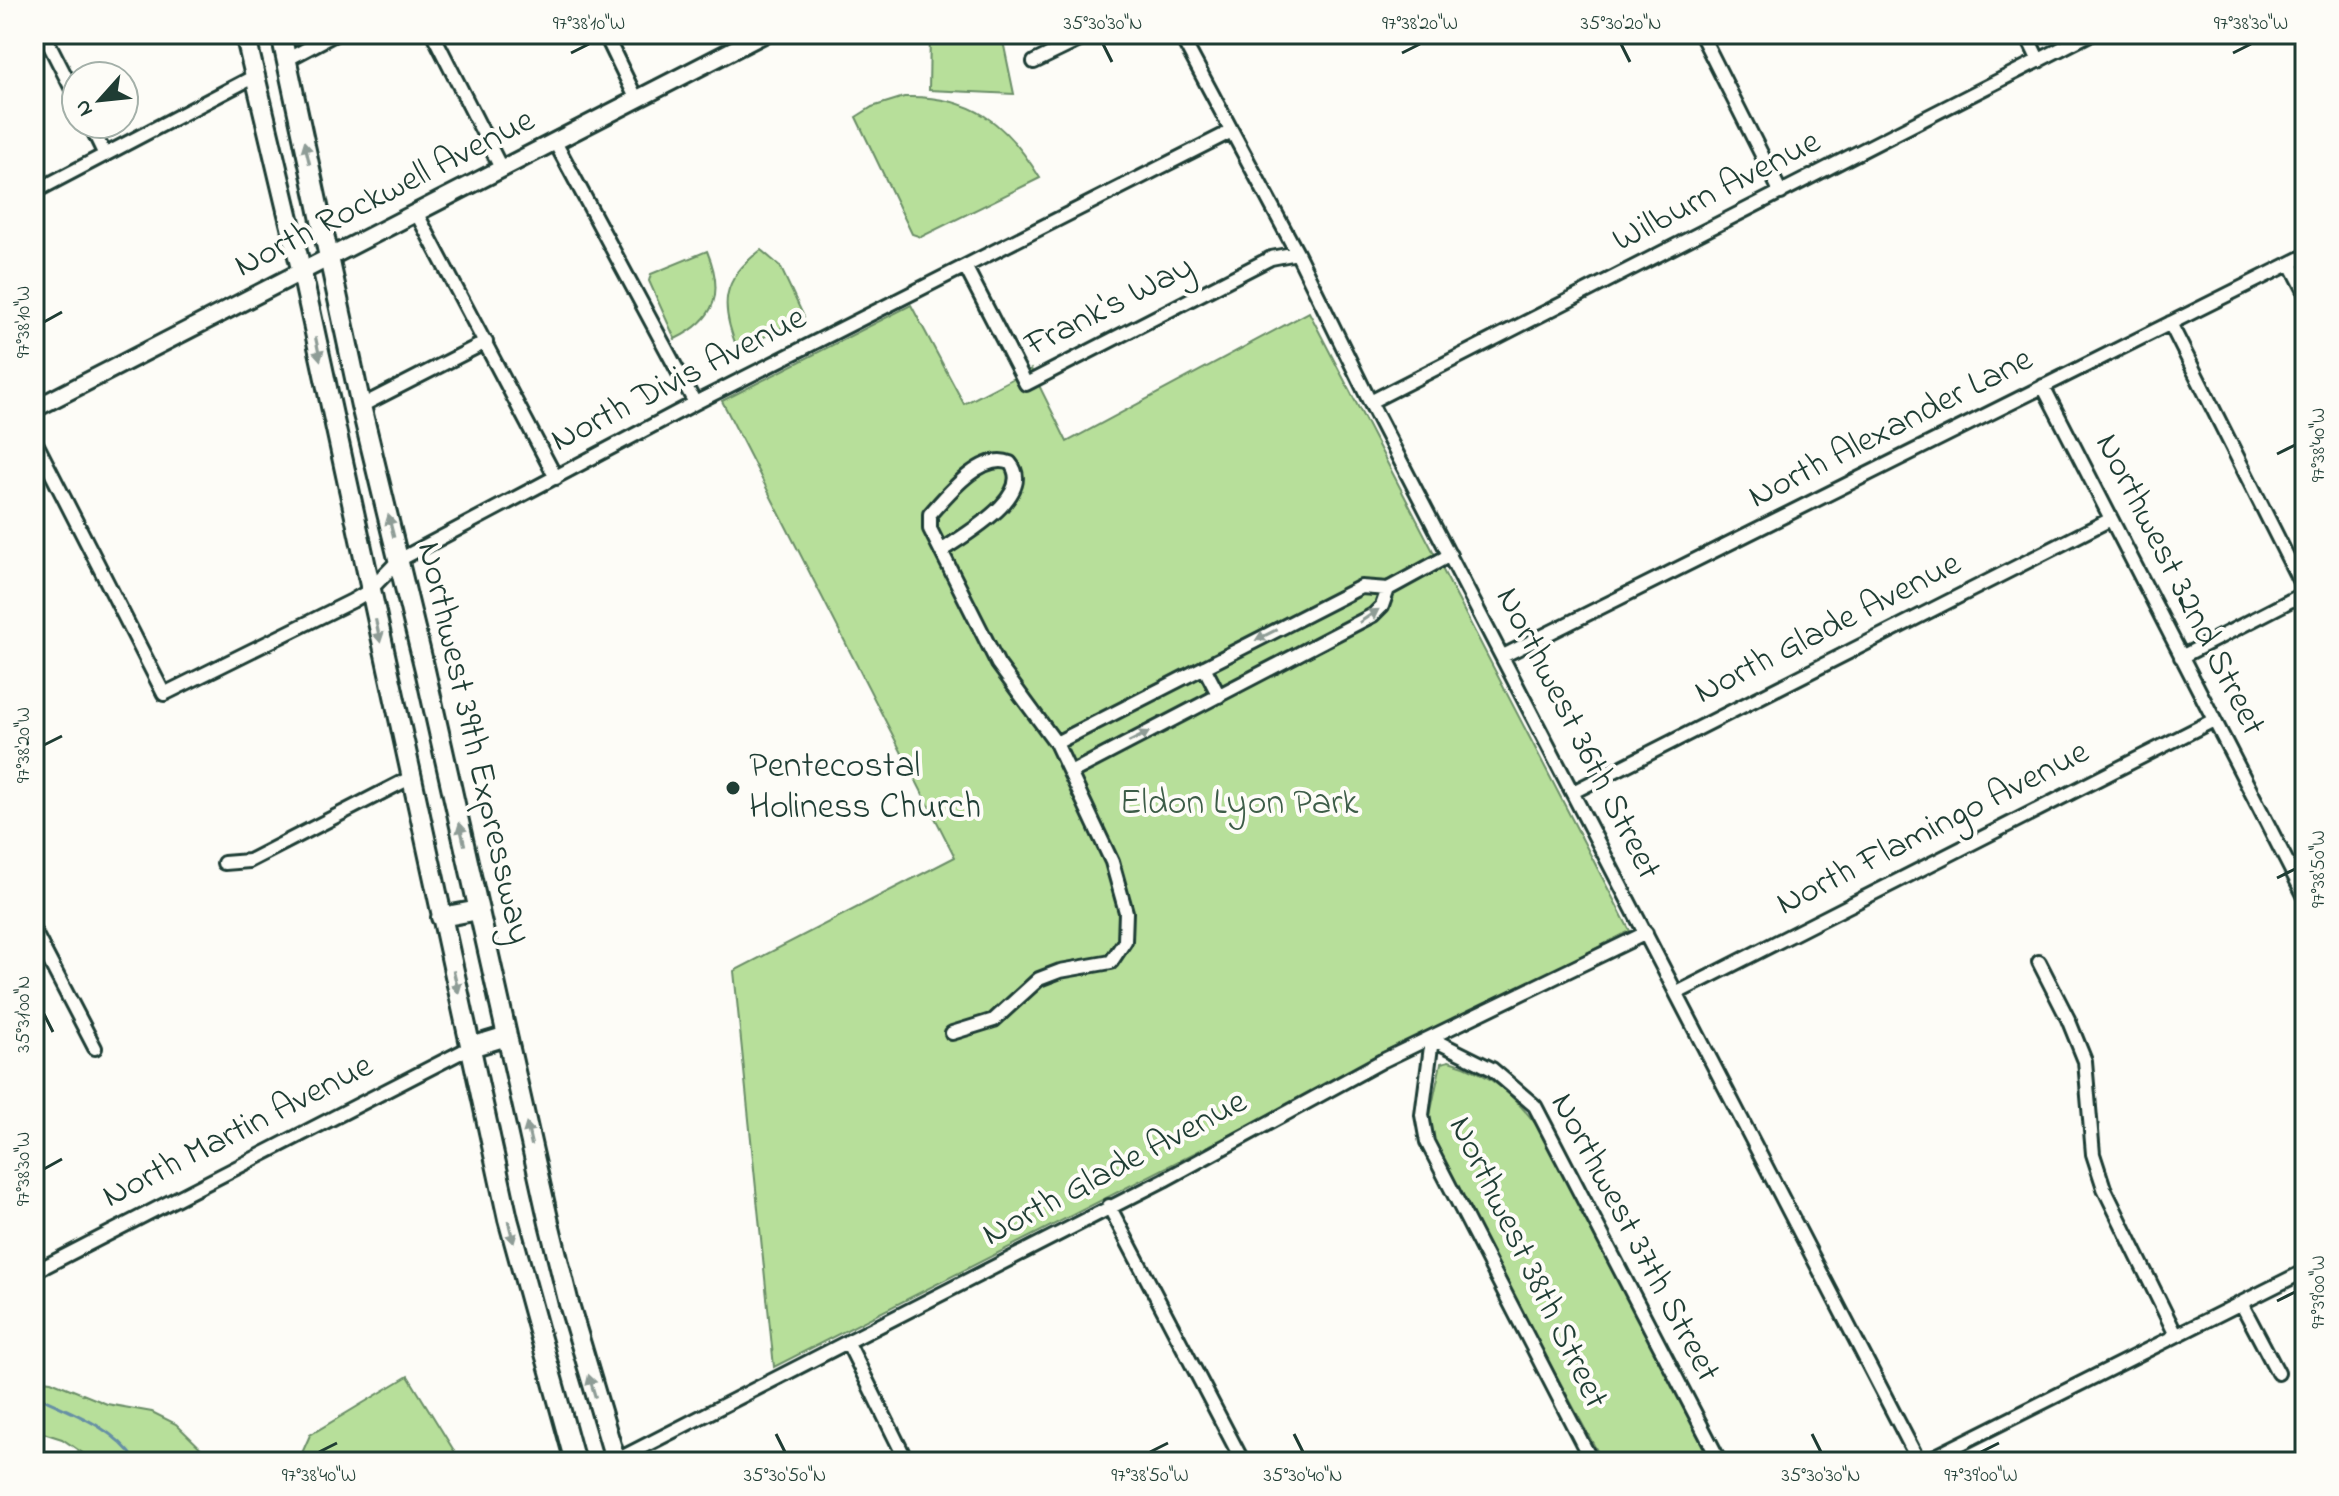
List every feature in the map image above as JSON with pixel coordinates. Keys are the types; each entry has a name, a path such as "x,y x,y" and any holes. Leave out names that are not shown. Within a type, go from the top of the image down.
{"highway":[{"name":"Northwest 39th Expressway","path":"245,34 302,273 410,778 529,1306 575,1462"},
{"name":"Northwest 39th Expressway","path":"281,34 361,406 569,1304 615,1462"},
{"path":"441,917 479,910"},
{"path":"471,1047 507,1036"}],"main road":[{"name":"North Rockwell Avenue","path":"34,409 764,34"}],"street":[{"path":"44,34 60,66"},
{"path":"286,60 335,34"},
{"path":"433,34 501,168"},
{"path":"605,34 637,100"},
{"path":"1034,62 1092,34"},
{"name":"Northwest 36th Street","path":"1180,34 1297,253 1370,402 1922,1462"},
{"path":"1701,34 1781,193"},
{"path":"2026,34 2039,61"},
{"name":"Wilburn Avenue","path":"1370,402 2090,34"},
{"path":"34,192 255,76"},
{"name":"North Divis Avenue","path":"34,439 164,694 369,591 399,560 695,403 1230,132"},
{"path":"98,140 105,155"},
{"path":"555,142 695,403"},
{"path":"417,214 556,478"},
{"name":"Frank's Way","path":"966,268 1026,384 1271,258 1297,253"},
{"name":"North Alexander Lane","path":"1503,656 2305,256"},
{"path":"2291,264 2305,291"},
{"path":"2170,323 2305,593 2181,657"},
{"path":"361,406 486,342"},
{"name":"Northwest 32nd Street","path":"2043,386 2305,897"},
{"path":"941,551 1009,500 1017,486 1017,472 1010,463 999,460 986,464 930,514 930,529 941,551 998,664 1056,743 1112,862 1126,912 1125,941 1111,962 1060,971 1039,979 994,1020 952,1033"},
{"name":"North Glade Avenue","path":"1573,792 2111,519"},
{"path":"1056,743 1361,587 1388,589 1450,555"},
{"path":"1070,773 1373,615 1382,606 1388,589"},
{"path":"1204,667 1219,696"},
{"name":"North Flamingo Avenue","path":"1679,992 2214,720"},
{"path":"224,863 249,861 410,778"},
{"path":"34,931 95,1048"},
{"name":"North Glade Avenue","path":"615,1462 848,1343 1382,1061 1646,933"},
{"path":"2039,962 2085,1061 2093,1154 2104,1188 2176,1335"},
{"name":"Northwest 38th Street","path":"1432,1039 1422,1115 1427,1142 1592,1462"},
{"name":"Northwest 37th Street","path":"1432,1039 1492,1069 1535,1106 1720,1462"},
{"name":"North Martin Avenue","path":"34,1272 471,1047"},
{"path":"1109,1206 1243,1462"},
{"path":"1922,1462 2305,1271"},
{"path":"2241,1303 2278,1373"},
{"path":"848,1343 907,1462"}],"green space":[{"path":"930,34 995,34 1004,46 1014,94 929,90"},
{"path":"904,97 949,101 984,116 1014,141 1040,178 921,237 912,234 856,117 872,107"},
{"path":"761,250 780,266 804,317 738,350 728,320 727,295 738,272"},
{"path":"707,251 715,279 713,303 700,323 675,339 649,281 651,274"},
{"name":"Eldon Lyon Park","path":"911,305 964,404 1031,369 1067,442 1309,312 1630,931 774,1367 734,971 955,857 722,401"},
{"path":"1449,1061 1478,1072 1501,1087 1541,1131 1714,1462 1603,1462 1438,1157 1429,1120 1441,1063"},
{"path":"408,1376 461,1462 298,1462 310,1435"},
{"path":"34,1379 51,1381 107,1404 152,1412 176,1424 215,1462 96,1462 62,1439 34,1430"}],"waterway":[{"path":"34,1395 104,1430 137,1462"}],"place":[{"name":"Pentecostal Holiness Church","path":"733,788"}]}
